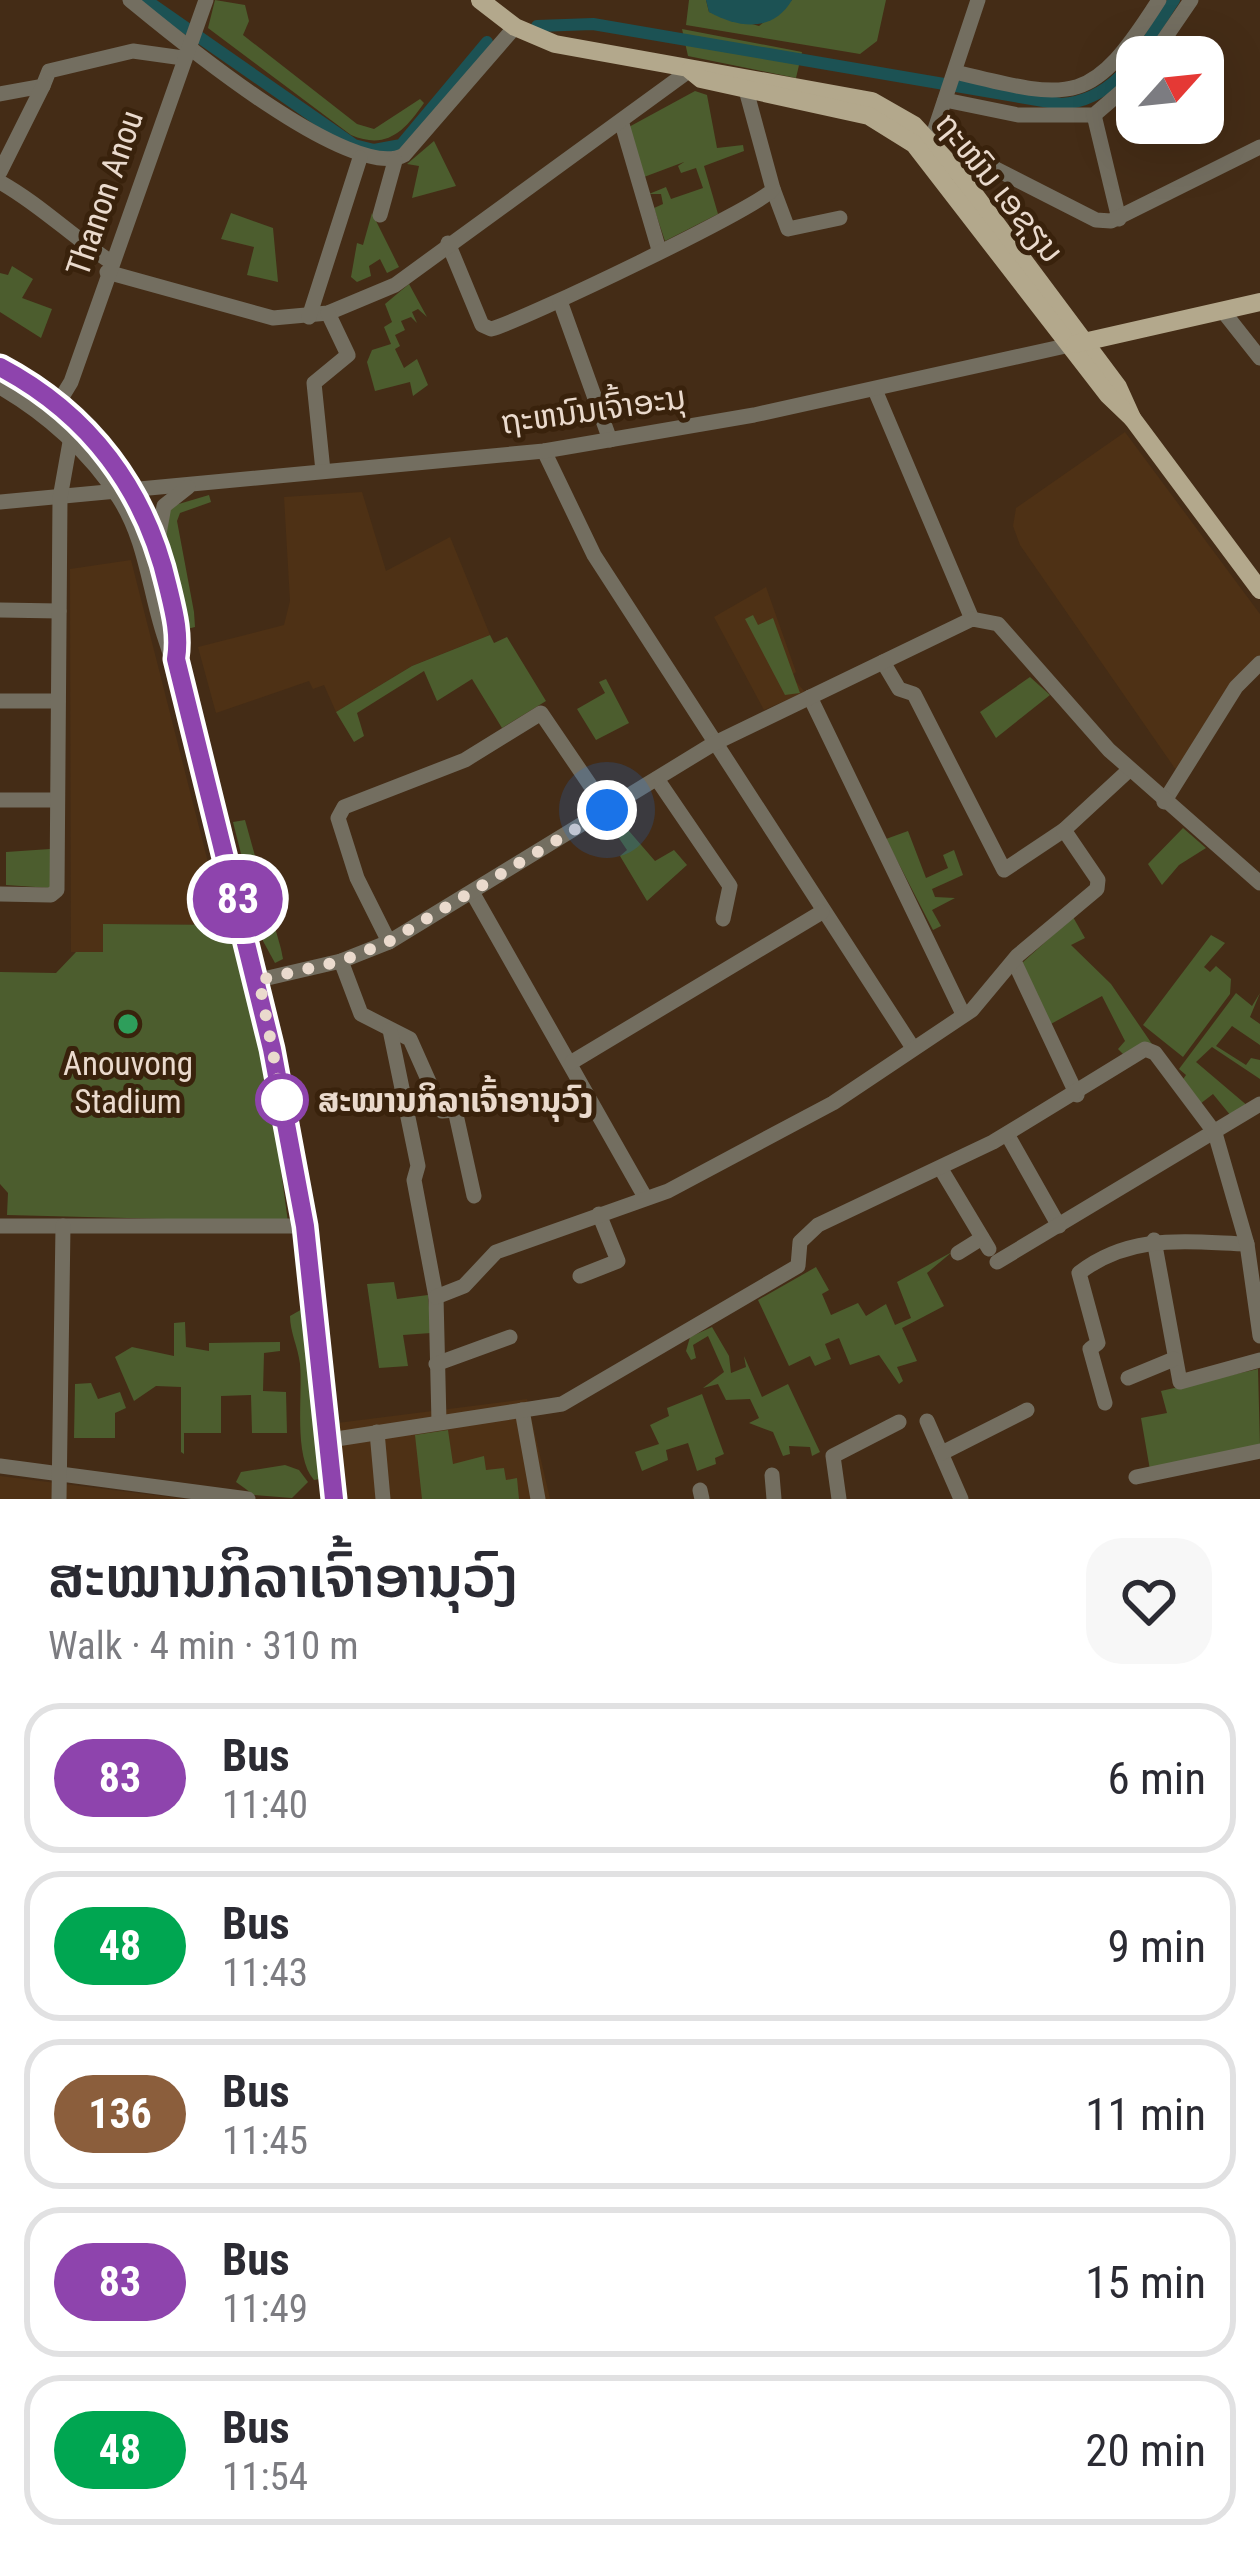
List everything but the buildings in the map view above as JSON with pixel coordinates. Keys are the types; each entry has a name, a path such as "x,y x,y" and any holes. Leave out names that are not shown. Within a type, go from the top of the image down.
{"main road":[{"name":"ຖະໜົນ ເອຊຽນ","path":"479,0 515,27 577,49 690,70 705,67 872,101 931,140 1078,344"},
{"name":"ຖະໜົນ ເອຊຽນ","path":"690,70 701,79 869,116 914,144 1118,387 1132,418 1260,590"},
{"path":"1078,344 1260,302"}],"street":[{"path":"130,0 186,53 332,145 359,158 394,160"},
{"name":"Thanon Anou","path":"57,405 71,382 206,0"},
{"path":"931,140 978,0"},
{"path":"954,74 1028,88 1080,88 1117,64 1159,0"},
{"path":"1166,36 1191,0"},
{"path":"380,215 394,160 515,27"},
{"path":"0,172 50,71 133,50 186,53"},
{"path":"0,182 40,205 109,267 253,314 309,317 395,285 690,70"},
{"path":"0,94 43,86"},
{"path":"746,90 788,229 840,218"},
{"path":"946,98 1018,115 1094,115 1116,96"},
{"path":"1094,115 1119,219"},
{"path":"622,124 659,250"},
{"path":"960,175 990,166 1096,220 1119,219 1260,147"},
{"path":"309,317 359,158"},
{"path":"448,243 486,328 560,301 773,189"},
{"path":"560,301 610,440"},
{"path":"1222,310 1260,358"},
{"path":"323,470 314,383 348,356 328,313"},
{"name":"ຖະຫນົນເຈົ້າອະນຸ","path":"0,502 125,494 323,470 544,451 875,390 1078,344"},
{"path":"0,367 57,405 110,460 176,659 259,980 305,1226 334,1499"},
{"path":"0,387 70,442 151,521 179,637 176,659"},
{"path":"875,390 972,619"},
{"path":"0,894 55,894 60,499 70,442"},
{"path":"544,451 594,555 913,1048"},
{"path":"110,460 171,488"},
{"path":"159,549 158,517 190,486"},
{"path":"0,610 59,611"},
{"path":"259,980 341,961 388,942 713,744 972,619 998,624 1130,770 1260,884"},
{"path":"883,662 899,688 914,694 1004,870 1064,830 1130,770"},
{"path":"1164,802 1236,687 1260,664"},
{"path":"810,698 963,1013"},
{"path":"0,701 58,701"},
{"path":"388,942 357,878 338,818 344,807 465,760 541,713 607,810"},
{"path":"657,779 730,886 722,905 723,919"},
{"path":"0,800 57,800"},
{"path":"436,1297 464,1286 496,1252 720,1167 833,1103 986,998 1014,961 1099,885 1064,830"},
{"path":"472,892 645,1197"},
{"path":"572,1062 823,912"},
{"path":"341,961 361,1014 410,1039 442,1111 454,1110 474,1196"},
{"path":"1014,961 1077,1095"},
{"path":"390,1030 418,1166 414,1180 436,1297 439,1422"},
{"path":"330,1440 567,1402 797,1266 800,1242 818,1226 1007,1134 1151,1049 1214,1133 1250,1236 1260,1336"},
{"path":"958,1253 989,1250 1059,1226 1260,1104"},
{"path":"1007,1134 1059,1226"},
{"path":"941,1169 989,1250"},
{"path":"580,1276 618,1261 598,1214"},
{"path":"0,1226 305,1226"},
{"path":"59,1499 63,1226"},
{"path":"1106,1403 1090,1349 1098,1343 1079,1273 1124,1247 1154,1240 1250,1236"},
{"path":"1154,1240 1180,1382 1260,1360"},
{"path":"436,1364 510,1337"},
{"path":"1128,1378 1174,1359"},
{"path":"521,1410 538,1499"},
{"path":"942,1453 1028,1410"},
{"path":"927,1421 962,1499"},
{"path":"839,1499 833,1456 899,1422"},
{"path":"377,1432 383,1499"},
{"path":"1136,1477 1260,1451"},
{"path":"0,1466 59,1472 165,1493 248,1499"},
{"path":"772,1475 775,1499"}],"shaded area":[{"path":"1125,432 1260,614 1260,655 1224,692 1176,770 1020,545 1013,526 1016,508"},
{"path":"362,492 386,571 450,537 490,635 412,666 336,712 324,685 313,689 309,681 216,713 198,647 284,625 290,601 284,497"},
{"path":"131,560 224,925 104,924 104,952 71,952 70,569"},
{"path":"766,587 796,672 791,676 805,692 764,710 714,617"},
{"path":"527,1399 550,1499 329,1499 337,1423"},
{"path":"0,1476 185,1499 0,1499"}],"green space":[{"path":"215,0 245,5 249,21 243,35 357,124 374,129 420,99 424,103 393,136 374,140 351,135 208,28"},
{"path":"689,0 706,0 709,12 759,26 792,0 886,0 877,41 860,54 686,25"},
{"path":"682,29 802,52 796,78 688,56"},
{"path":"695,91 707,95 717,148 743,145 744,151 704,166 718,214 665,241 654,208 663,204 661,194 649,194 666,187 671,199 703,188 696,168 681,173 678,166 684,162 644,177 627,128"},
{"path":"434,141 456,186 412,198 419,166 407,164"},
{"path":"231,213 273,228 278,282 247,275 254,247 221,239"},
{"path":"372,213 399,267 387,273 380,259 369,266 371,276 357,282 351,277 357,243 363,245"},
{"path":"12,266 33,279 22,298 52,309 41,338 0,312 0,273 8,275"},
{"path":"409,284 427,317 418,309 412,312 417,323 411,317 401,321 405,330 395,335 400,346 395,349 404,368 417,359 428,385 413,396 410,382 375,391 367,362 372,350 391,344 384,327 392,322 385,304"},
{"path":"209,495 211,502 180,513 177,521 195,627 183,630 163,522 172,506"},
{"path":"753,615 758,625 773,618 800,693 785,695 745,619"},
{"path":"490,635 494,643 507,637 546,701 502,728 472,679 437,701 424,671 357,713 364,736 354,742 336,712 412,666"},
{"path":"1030,677 1050,695 996,738 980,712"},
{"path":"606,679 629,723 596,740 577,709 605,693 599,682"},
{"path":"616,816 655,861 674,850 687,865 647,901 620,856 627,850 608,822"},
{"path":"245,820 281,949 283,959 275,963 263,941 233,822"},
{"path":"1183,828 1206,848 1179,865 1162,885 1148,864"},
{"path":"908,831 926,878 948,868 943,855 954,850 963,875 932,889 935,897 955,898 932,910 941,926 933,930 886,839"},
{"path":"50,849 50,888 6,885 6,852"},
{"path":"1073,917 1085,938 1071,945 1111,984 1152,1044 1123,1054 1118,1049 1125,1041 1102,996 1049,1025 1022,963"},
{"name":"Anouvong Stadium","path":"103,924 234,925 268,1076 288,1222 7,1215 8,1193 0,1184 0,972 56,973 76,952 103,952"},
{"path":"1211,935 1225,943 1204,967 1210,972 1216,966 1231,979 1230,994 1183,1057 1143,1025"},
{"path":"1236,993 1252,1006 1260,993 1250,1017 1260,1024 1260,1045 1232,1026 1216,1046 1246,1065 1251,1058 1260,1060 1260,1079 1212,1047 1196,1062 1249,1107 1231,1116 1213,1094 1200,1104 1181,1082 1186,1075 1179,1069"},
{"path":"952,1252 927,1273 944,1306 902,1328 917,1361 897,1367 903,1381 899,1384 879,1355 850,1365 839,1338 825,1344 831,1359 815,1366 810,1356 789,1366 758,1300 816,1267 829,1290 822,1294 831,1315 858,1303 866,1316 886,1304 895,1325 911,1318 897,1282"},
{"path":"394,1282 397,1299 428,1295 431,1333 403,1335 408,1366 379,1368 367,1284"},
{"path":"304,1308 328,1330 341,1433 337,1476 314,1480 303,1456 300,1364 290,1316"},
{"path":"185,1322 186,1347 209,1351 209,1343 280,1342 280,1351 264,1353 263,1391 286,1392 287,1433 252,1433 251,1395 221,1396 221,1433 184,1433 184,1454 181,1387 156,1386 134,1401 115,1357 132,1347 174,1356 174,1323"},
{"path":"712,1327 729,1356 731,1373 746,1367 744,1356 762,1397 788,1384 820,1452 812,1456 810,1447 789,1446 790,1454 783,1456 773,1432 749,1423 759,1418 750,1399 726,1400 718,1384 703,1388 724,1372 708,1336 693,1345 696,1358 691,1360 686,1351 690,1337"},
{"path":"1258,1369 1260,1446 1150,1470 1141,1418 1167,1413 1161,1391"},
{"path":"91,1383 98,1399 120,1392 126,1408 115,1413 115,1438 74,1438 75,1384"},
{"path":"702,1394 724,1454 715,1458 716,1464 697,1471 688,1443 666,1450 668,1460 642,1471 635,1452 659,1444 650,1425 669,1416 667,1408"},
{"path":"448,1430 453,1464 484,1456 486,1470 504,1468 506,1480 517,1478 519,1499 422,1499 415,1435"},
{"path":"285,1465 299,1470 308,1482 292,1498 254,1495 236,1482 241,1472"}],"water":[{"path":"706,0 792,0 775,18 744,24 709,12"}],"waterway":[{"path":"146,0 354,145 374,150 401,145 487,42"},
{"path":"537,26 593,24 1061,104 1082,100 1115,81 1141,52 1174,0"}],"bus line":[{"name":"83","path":"0,367 31,385 77,423 110,460 151,521 179,637 176,659 259,980 272,1049 305,1226 334,1499"}],"place":[{"name":"Anouvong Stadium","path":"128,1024"},
{"name":"ສະໝານກິລາເຈົ້າອານຸວົງ","path":"282,1100"}],"route":[{"path":"282,1100 259,980 341,961 388,942 607,810"}]}
